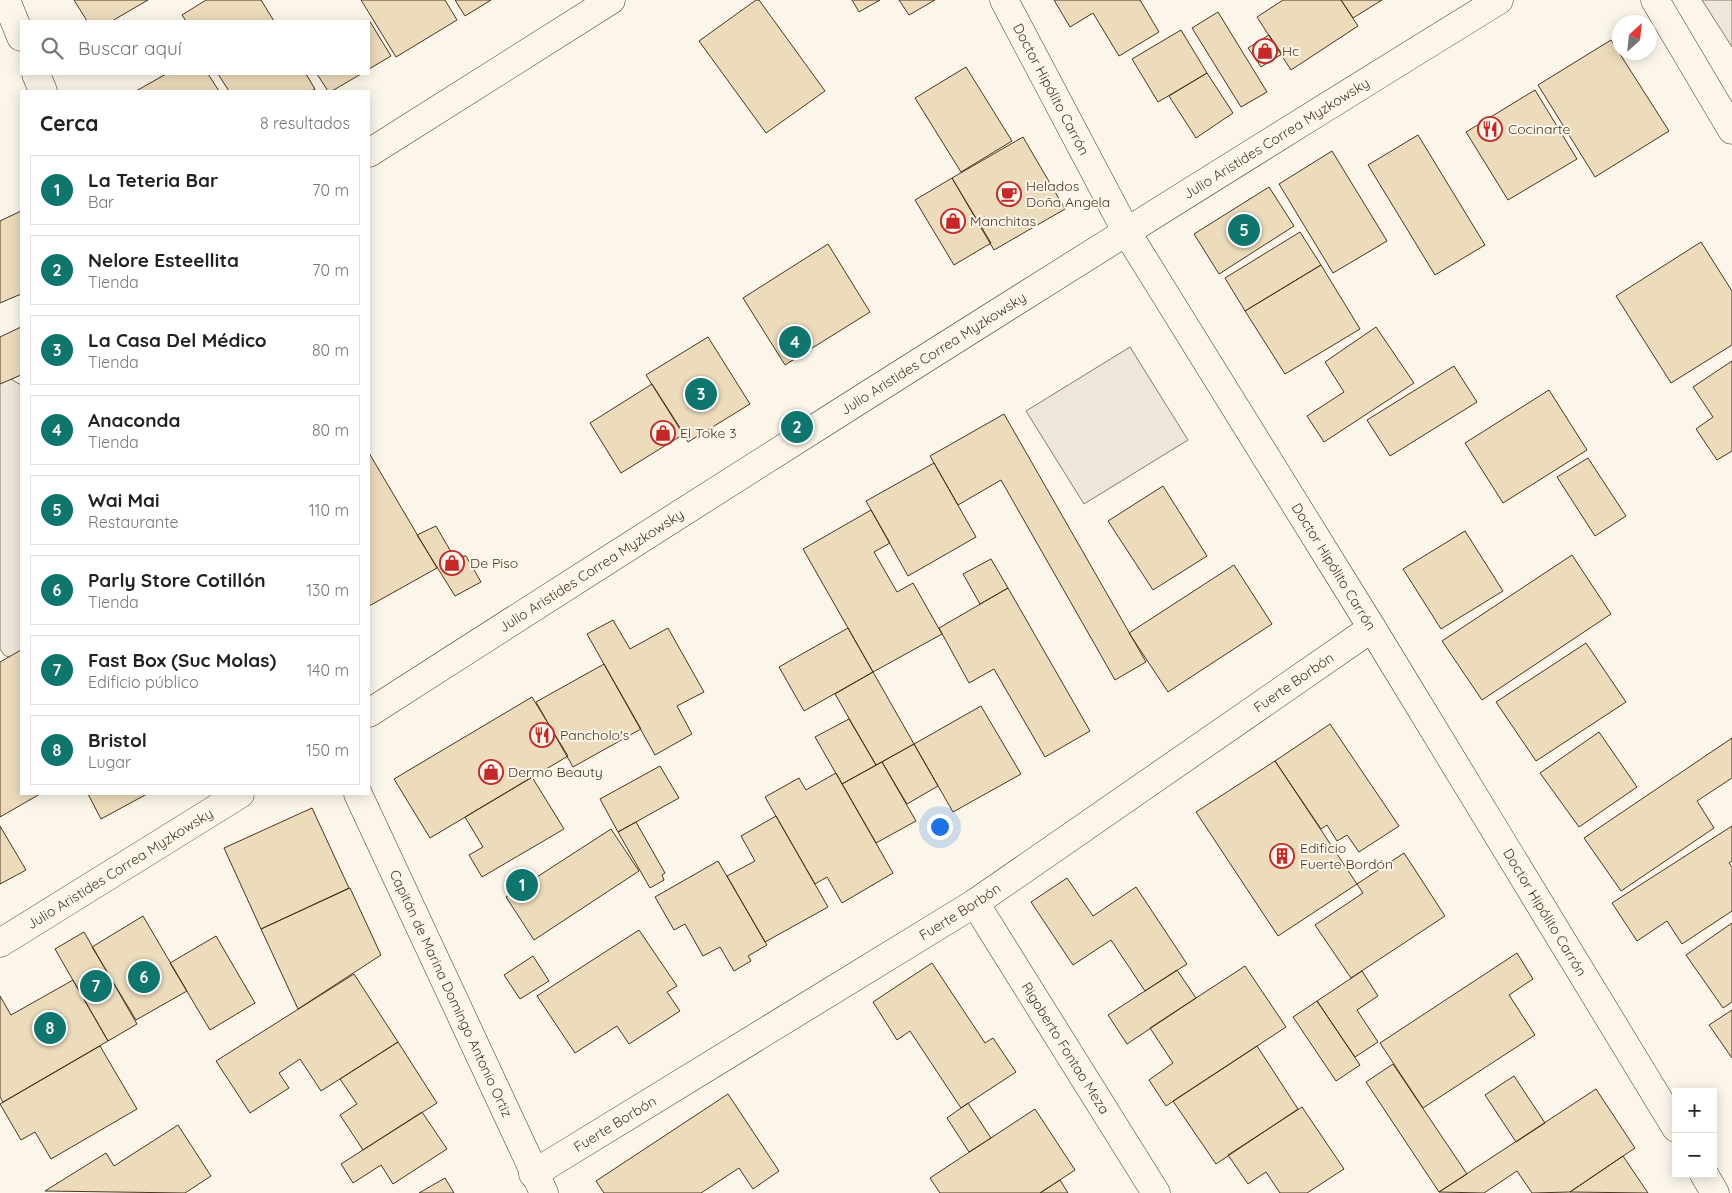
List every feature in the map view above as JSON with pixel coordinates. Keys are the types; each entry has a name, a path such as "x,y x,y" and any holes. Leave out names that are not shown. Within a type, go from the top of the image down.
{"street":[{"path":"6,0 20,35"},
{"path":"370,152 611,0"},
{"name":"Doctor Hipólito Carrón","path":"1004,0 1126,231 1372,628 1672,1121"},
{"name":"Julio Aristides Correa Myzkowsky","path":"370,712 736,477 1126,231 1499,0"},
{"path":"1655,0 1732,130"},
{"path":"36,75 43,90"},
{"name":"Fuerte Borbón","path":"538,1183 974,903 1372,628"},
{"name":"Julio Aristides Correa Myzkowsky","path":"0,943 238,795"},
{"name":"Capitán de Marina Domingo Antonio Ortiz","path":"358,795 538,1183"},
{"name":"Rigoberto Fontao Meza","path":"974,903 1156,1193"},
{"path":"1706,1178 1715,1193"}],"shaded area":[{"path":"1702,0 1732,0 1732,47"},
{"path":"1130,347 1188,440 1084,504 1026,411"},
{"path":"0,373 20,384 20,663 4,655 0,649"}],"building":[{"path":"74,0 148,0 114,20 86,20"},
{"path":"206,0 261,0 273,20 185,20 182,15"},
{"path":"361,0 445,0 457,20 396,57"},
{"path":"455,0 491,0 465,16"},
{"path":"756,0 759,0 825,91 766,133 699,41"},
{"path":"852,0 880,0 859,12"},
{"path":"899,0 935,0 909,15"},
{"path":"1054,0 1140,0 1159,32 1119,56 1093,13 1070,27"},
{"path":"1283,0 1341,0 1358,26 1291,70 1257,17"},
{"path":"1341,0 1382,0 1353,18"},
{"path":"1218,12 1267,92 1241,107 1192,28"},
{"path":"370,22 391,56 370,68"},
{"path":"1181,30 1207,73 1158,102 1132,59"},
{"name":"Hc","path":"1269,35 1282,54 1261,67 1248,48"},
{"path":"1611,40 1612,60 1624,60 1669,131 1595,177 1538,85"},
{"path":"966,67 1012,141 961,172 915,98"},
{"path":"1207,73 1233,113 1196,138 1169,96"},
{"path":"164,75 209,75 218,90 138,90"},
{"path":"219,75 307,75 315,89 313,90 228,90"},
{"path":"318,75 359,75 334,90 327,90"},
{"path":"1535,90 1577,159 1508,200 1466,132"},
{"path":"1418,135 1485,245 1435,275 1368,165"},
{"name":"Helados Doña Angela","path":"1023,137 1065,209 994,250 952,178"},
{"path":"1332,151 1387,241 1333,273 1279,184"},
{"name":"Manchitas","path":"952,178 991,243 954,265 915,200"},
{"path":"1269,187 1294,226 1219,274 1194,234"},
{"path":"20,211 20,294 0,303 0,221"},
{"path":"1300,232 1321,265 1245,311 1225,278"},
{"path":"1701,242 1732,291 1732,345 1671,383 1616,296"},
{"path":"828,244 870,312 785,365 743,298"},
{"path":"1321,265 1360,329 1285,374 1245,311"},
{"path":"20,327 20,375 0,384 0,337"},
{"path":"1376,327 1414,383 1324,442 1307,416 1344,392 1325,362"},
{"path":"708,337 750,404 688,442 646,375"},
{"path":"1732,361 1732,451 1717,460 1696,429 1713,417 1693,387"},
{"path":"1454,366 1477,402 1390,456 1367,420"},
{"path":"652,384 684,434 621,473 590,423"},
{"path":"1549,390 1587,450 1503,503 1465,443"},
{"path":"1004,414 1146,662 1115,680 1001,480 958,505 930,456"},
{"path":"370,455 437,568 370,605"},
{"path":"1588,458 1626,516 1595,536 1557,477"},
{"path":"934,463 976,537 908,576 866,501"},
{"path":"1163,486 1207,556 1153,590 1108,521"},
{"path":"871,510 890,543 874,552 897,592 913,583 942,634 873,672 803,549"},
{"name":"De Piso","path":"436,526 454,557 466,556 481,582 455,596 417,535"},
{"path":"1465,531 1503,591 1441,629 1403,569"},
{"path":"1572,555 1611,614 1482,700 1442,641"},
{"path":"991,559 1008,588 980,604 963,574"},
{"path":"1234,565 1272,624 1168,692 1129,633"},
{"path":"1008,588 1090,731 1045,757 994,669 969,683 939,628"},
{"path":"613,620 630,649 668,628 704,692 677,706 692,734 655,755 587,634"},
{"path":"848,628 873,672 804,711 779,667"},
{"path":"1586,643 1626,702 1536,761 1496,702"},
{"path":"20,651 20,795 38,795 0,817 0,662"},
{"path":"604,664 641,729 573,767 536,702"},
{"path":"873,672 914,744 876,765 835,694"},
{"path":"532,697 568,756 430,838 394,779"},
{"path":"981,706 1021,774 953,812 914,744"},
{"path":"849,719 876,765 842,784 815,737"},
{"path":"1330,724 1399,826 1359,852 1347,835 1337,841 1327,825 1321,829 1275,761"},
{"path":"1599,732 1637,787 1579,827 1540,773"},
{"path":"1732,738 1732,778 1697,801 1714,828 1621,891 1584,838"},
{"path":"914,744 938,786 907,804 882,762"},
{"name":"Edificio Fuerte Bordón","path":"1275,761 1357,884 1278,936 1196,812"},
{"path":"882,762 916,821 876,843 842,784"},
{"path":"660,766 679,798 618,832 600,799"},
{"path":"836,773 893,873 842,903 827,877 815,884 765,797 799,778 806,790"},
{"path":"532,777 564,829 482,877 469,855 483,847 465,817"},
{"path":"89,795 145,795 101,819"},
{"path":"312,808 349,888 261,929 224,848"},
{"path":"776,816 828,907 765,942 727,876 755,861 741,836"},
{"path":"636,822 665,873 662,875 664,880 650,888 618,832"},
{"path":"0,826 26,870 0,884"},
{"path":"1732,826 1732,861 1729,863 1732,867 1732,911 1682,944 1667,921 1637,941 1612,903"},
{"path":"611,829 639,871 534,940 506,897"},
{"path":"1404,853 1445,916 1351,978 1315,925 1363,893 1357,884"},
{"path":"718,861 767,945 748,956 751,961 734,971 720,947 703,956 685,924 674,930 655,897"},
{"path":"1067,878 1093,916 1136,887 1187,964 1145,991 1111,940 1073,965 1031,902"},
{"path":"350,888 381,955 298,1009 261,929"},
{"path":"143,916 187,991 136,1020 92,947"},
{"path":"1732,923 1732,1002 1723,1008 1686,955"},
{"path":"639,930 677,986 667,992 680,1011 629,1044 617,1026 575,1053 537,996"},
{"path":"84,932 137,1024 108,1041 55,949"},
{"path":"216,936 255,1003 210,1030 170,963"},
{"path":"1517,953 1533,979 1509,995 1535,1035 1423,1108 1380,1043"},
{"path":"533,956 549,981 520,999 504,975"},
{"path":"932,963 985,1043 993,1038 1016,1072 961,1108 910,1031 897,1040 873,1002"},
{"path":"1245,966 1286,1027 1166,1106 1149,1080 1173,1063 1150,1028"},
{"path":"1177,970 1196,998 1127,1044 1108,1015"},
{"path":"1362,971 1378,996 1357,1010 1378,1042 1355,1057 1317,1001"},
{"path":"354,974 398,1042 321,1091 300,1059 279,1073 289,1088 250,1113 216,1061"},
{"path":"73,980 108,1041 3,1102 0,1097 0,996 11,1015"},
{"path":"1317,1001 1360,1065 1336,1081 1293,1017"},
{"path":"1732,1010 1732,1058 1709,1025"},
{"path":"398,1042 437,1103 363,1150 340,1115 357,1104 340,1079"},
{"path":"100,1046 137,1109 51,1159 35,1132 21,1140 0,1104"},
{"path":"1257,1046 1298,1109 1216,1164 1173,1101"},
{"path":"1393,1064 1467,1174 1439,1192 1366,1082"},
{"path":"1514,1076 1545,1123 1516,1142 1485,1095"},
{"path":"1596,1089 1635,1148 1570,1192 1532,1193 1517,1171 1484,1193 1439,1192"},
{"path":"728,1094 779,1171 753,1189 739,1168 701,1193 604,1193 596,1181"},
{"path":"968,1103 991,1138 969,1152 947,1118"},
{"path":"1302,1107 1344,1169 1307,1193 1280,1193 1266,1172 1248,1184 1228,1155"},
{"path":"1035,1109 1075,1170 1040,1193 940,1193 930,1178"},
{"path":"422,1112 447,1149 393,1184 381,1165 353,1183 341,1164"},
{"path":"178,1125 211,1176 185,1193 45,1191 106,1153 114,1166"},
{"path":"1623,1156 1648,1193 1570,1192"},
{"path":"445,1178 454,1193 419,1193"},
{"path":"1060,1180 1068,1193 1040,1193"}],"place":[{"name":"Hc","path":"1265,51"},
{"name":"Cocinarte","path":"1490,129"},
{"name":"Helados Doña Angela","path":"1009,194"},
{"name":"Manchitas","path":"953,221"},
{"name":"Wai Mai","path":"1244,230"},
{"name":"Anaconda","path":"795,342"},
{"name":"La Casa Del Médico","path":"701,394"},
{"name":"Nelore Esteellita","path":"797,427"},
{"name":"El Toke 3","path":"663,433"},
{"name":"De Piso","path":"452,563"},
{"name":"Pancholo's","path":"542,735"},
{"name":"Dermo Beauty","path":"491,772"},
{"name":"Edificio Fuerte Bordón","path":"1282,856"},
{"name":"La Teteria Bar","path":"522,885"},
{"name":"Parly Store Cotillón","path":"144,977"},
{"name":"Fast Box (Suc Molas)","path":"96,986"},
{"name":"Bristol","path":"50,1028"}]}
